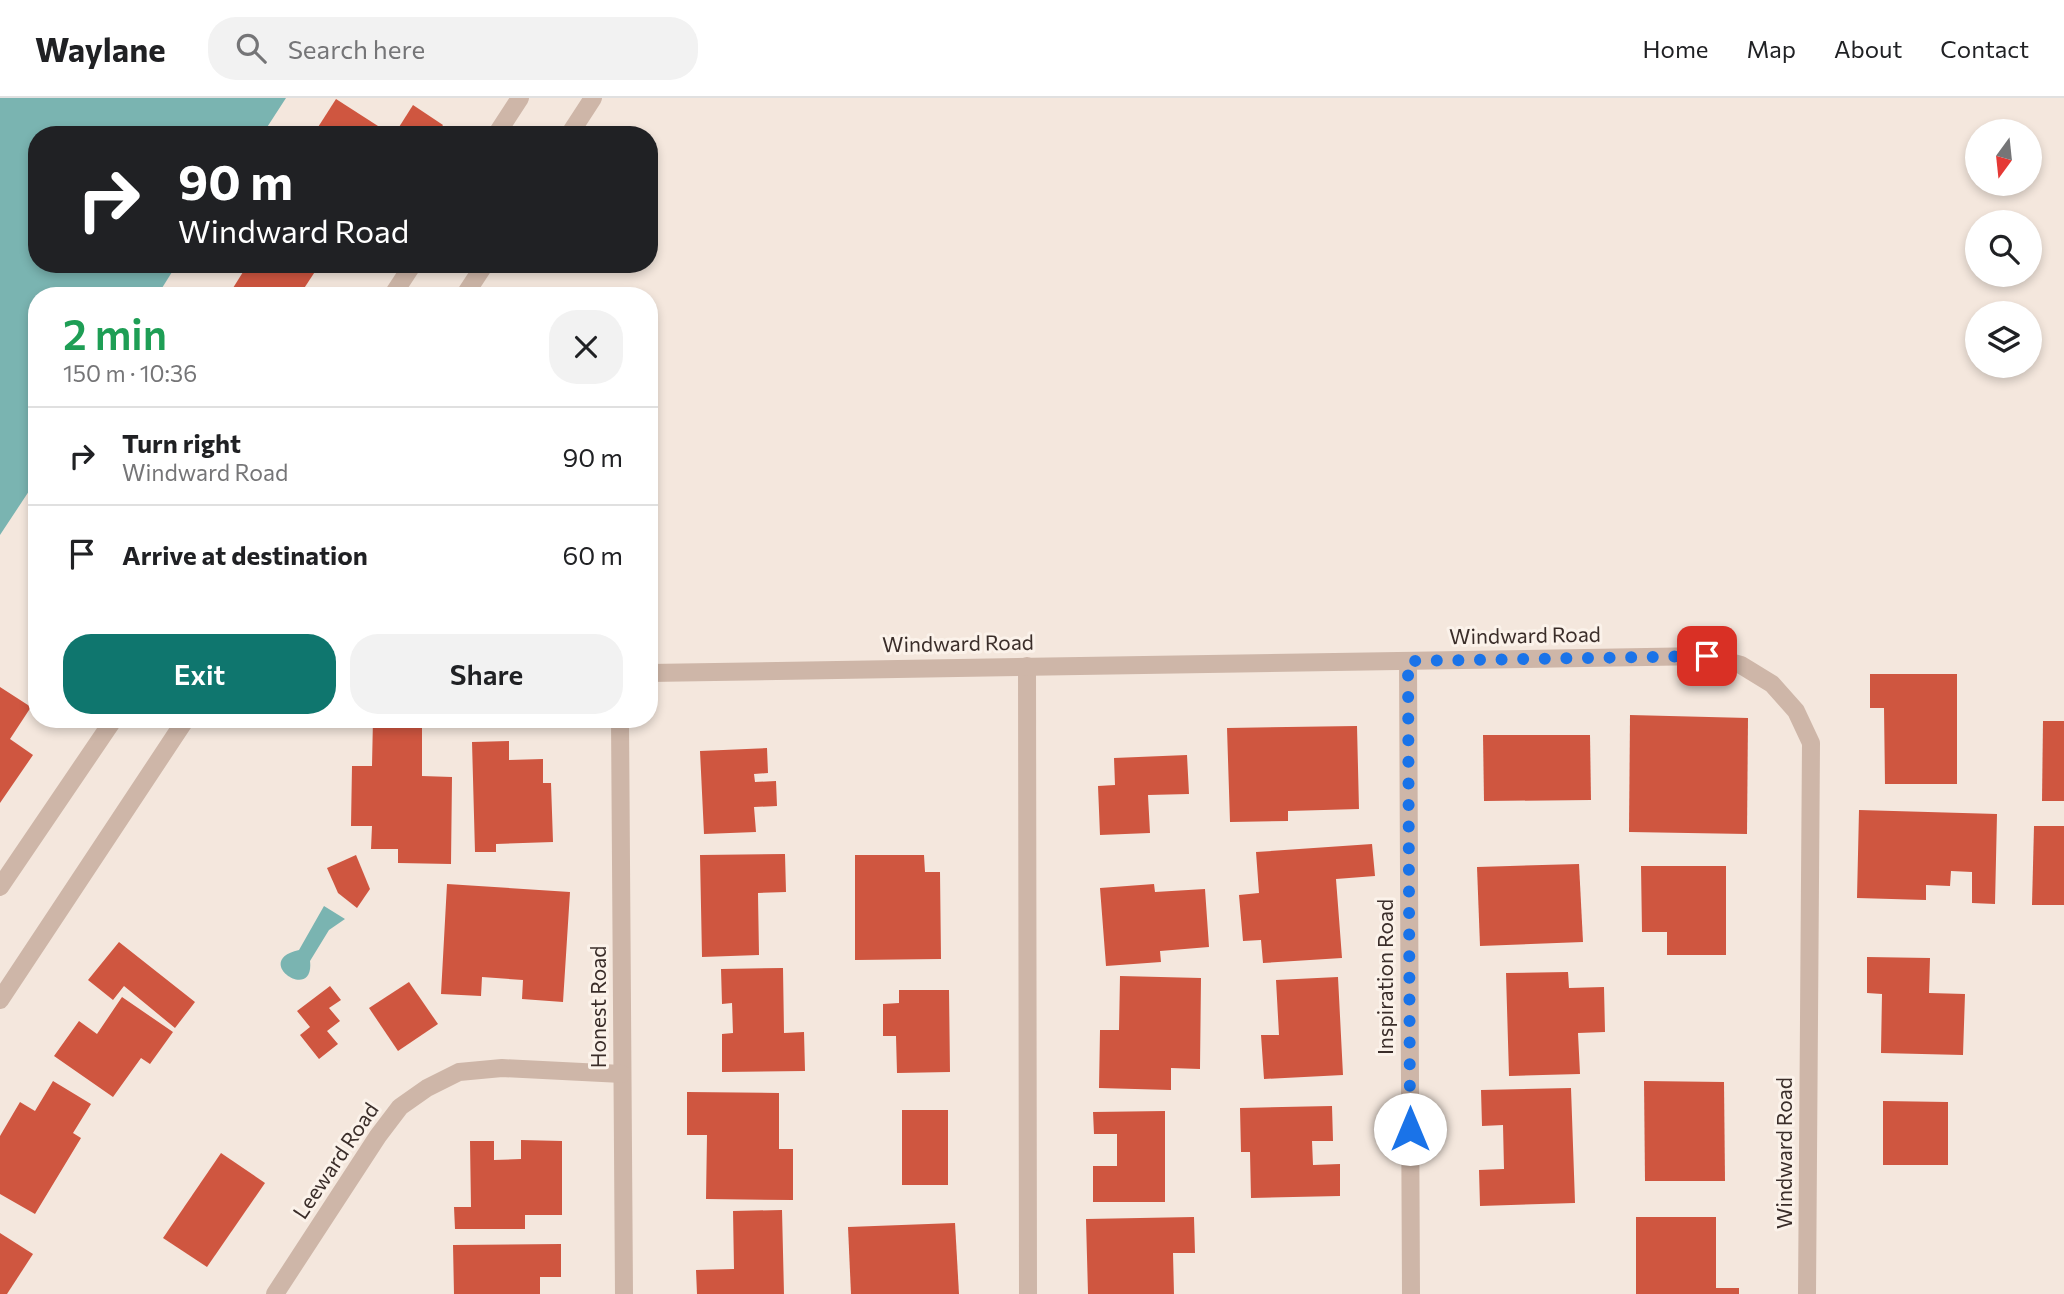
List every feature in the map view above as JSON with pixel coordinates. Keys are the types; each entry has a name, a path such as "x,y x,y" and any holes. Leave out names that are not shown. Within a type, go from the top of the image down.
{"street":[{"path":"502,126 520,98"},
{"path":"575,126 593,98"},
{"name":"Windward Road","path":"658,673 1707,656 1741,665 1772,684 1796,711 1811,743 1807,1294"},
{"name":"Inspiration Road","path":"1408,661 1411,1294"},
{"path":"1027,666 1028,1294"},
{"path":"0,887 108,728"},
{"path":"0,1000 180,728"},
{"name":"Honest Road","path":"620,728 624,1294"},
{"name":"Leeward Road","path":"275,1294 378,1136 400,1108 427,1088 459,1072 502,1069 622,1074"}],"water":[{"path":"0,98 286,98 268,126 28,126 28,273 171,273 163,287 28,287 28,493 0,535"},
{"path":"324,906 345,919 329,930 310,961 309,973 304,979 288,976 282,970 281,962 286,955 299,950"}],"building":[{"path":"336,99 378,126 319,126"},
{"path":"413,105 443,125 442,126 400,126"},
{"path":"242,273 314,273 305,287 234,287"},
{"path":"1870,674 1957,674 1957,784 1885,784 1884,708 1870,708"},
{"path":"0,687 28,705 28,712 10,739 33,755 0,803"},
{"path":"1630,715 1748,718 1747,834 1629,832"},
{"path":"2043,721 2064,721 2064,801 2042,801"},
{"path":"1357,726 1359,809 1288,811 1288,821 1230,822 1227,728"},
{"path":"373,728 422,728 422,776 452,777 451,864 398,863 398,849 371,849 372,826 351,826 352,766 372,766"},
{"path":"1483,735 1590,735 1591,800 1484,801"},
{"path":"509,741 509,760 543,759 543,783 551,783 553,842 496,844 496,852 475,852 472,742"},
{"path":"767,748 768,773 754,774 755,782 776,781 777,806 754,807 756,832 704,834 700,751"},
{"path":"1187,755 1189,794 1148,795 1150,833 1100,835 1098,786 1115,785 1114,758"},
{"path":"1859,810 1997,814 1995,904 1972,903 1972,872 1951,871 1950,886 1926,885 1926,900 1857,898"},
{"path":"2034,826 2064,826 2064,905 2032,905"},
{"path":"1372,844 1375,876 1336,879 1342,958 1263,963 1261,940 1243,941 1239,895 1259,893 1256,852"},
{"path":"785,854 786,892 758,893 759,955 702,957 700,855"},
{"path":"356,855 370,889 357,908 338,893 327,868"},
{"path":"855,855 924,855 925,872 940,872 941,959 855,960"},
{"path":"1579,864 1583,942 1480,946 1477,867"},
{"path":"1641,866 1726,866 1726,955 1667,955 1667,932 1642,932"},
{"path":"447,884 570,892 563,1002 522,999 523,980 482,977 481,996 441,994"},
{"path":"1154,884 1155,892 1205,889 1209,947 1160,951 1161,962 1106,966 1100,888"},
{"path":"119,942 195,1002 175,1028 124,986 113,1000 88,980"},
{"path":"1867,957 1930,958 1929,993 1965,994 1963,1055 1881,1053 1882,994 1867,993"},
{"path":"783,968 784,1033 804,1032 805,1071 722,1072 722,1034 733,1033 732,1003 722,1004 721,969"},
{"path":"1568,972 1569,988 1604,987 1605,1032 1578,1033 1580,1074 1509,1076 1506,973"},
{"path":"1120,976 1201,978 1200,1069 1171,1068 1171,1090 1099,1088 1100,1030 1119,1030"},
{"path":"1338,977 1343,1075 1264,1079 1261,1035 1279,1035 1276,980"},
{"path":"409,982 438,1024 398,1051 369,1008"},
{"path":"330,986 341,1000 329,1008 340,1021 327,1031 338,1044 319,1059 300,1035 310,1027 297,1011"},
{"path":"899,990 949,990 950,1072 897,1073 896,1036 883,1036 883,1004 899,1003"},
{"path":"122,997 173,1032 150,1064 141,1058 113,1097 54,1056 79,1021 97,1034"},
{"path":"53,1081 91,1104 73,1133 81,1138 35,1214 0,1194 0,1136 20,1102 35,1111"},
{"path":"1644,1081 1724,1082 1725,1181 1645,1181"},
{"path":"1571,1088 1575,1203 1480,1206 1479,1170 1504,1169 1503,1125 1482,1126 1481,1090"},
{"path":"687,1092 779,1093 779,1149 793,1149 793,1200 706,1199 707,1135 687,1135"},
{"path":"1883,1101 1948,1102 1948,1165 1883,1165"},
{"path":"1332,1106 1333,1141 1312,1141 1313,1165 1340,1164 1340,1196 1251,1198 1250,1152 1241,1152 1240,1108"},
{"path":"902,1110 948,1110 948,1185 902,1185"},
{"path":"1165,1111 1165,1202 1093,1202 1093,1166 1117,1166 1117,1134 1094,1134 1093,1112"},
{"path":"521,1140 562,1141 562,1215 525,1215 525,1229 455,1229 454,1207 471,1207 470,1141 494,1141 494,1160 521,1159"},
{"path":"221,1153 265,1183 207,1267 163,1238"},
{"path":"782,1210 784,1294 697,1294 696,1270 734,1269 733,1211"},
{"path":"1194,1217 1195,1253 1173,1253 1174,1294 1088,1294 1086,1219"},
{"path":"1636,1217 1716,1217 1716,1288 1739,1288 1739,1294 1636,1294"},
{"path":"955,1223 959,1294 851,1294 848,1227"},
{"path":"0,1233 33,1254 7,1294 0,1294"},
{"path":"561,1244 561,1277 540,1277 540,1294 454,1294 453,1245"}],"route":[{"path":"1410,1129 1408,661 1707,656"}]}
